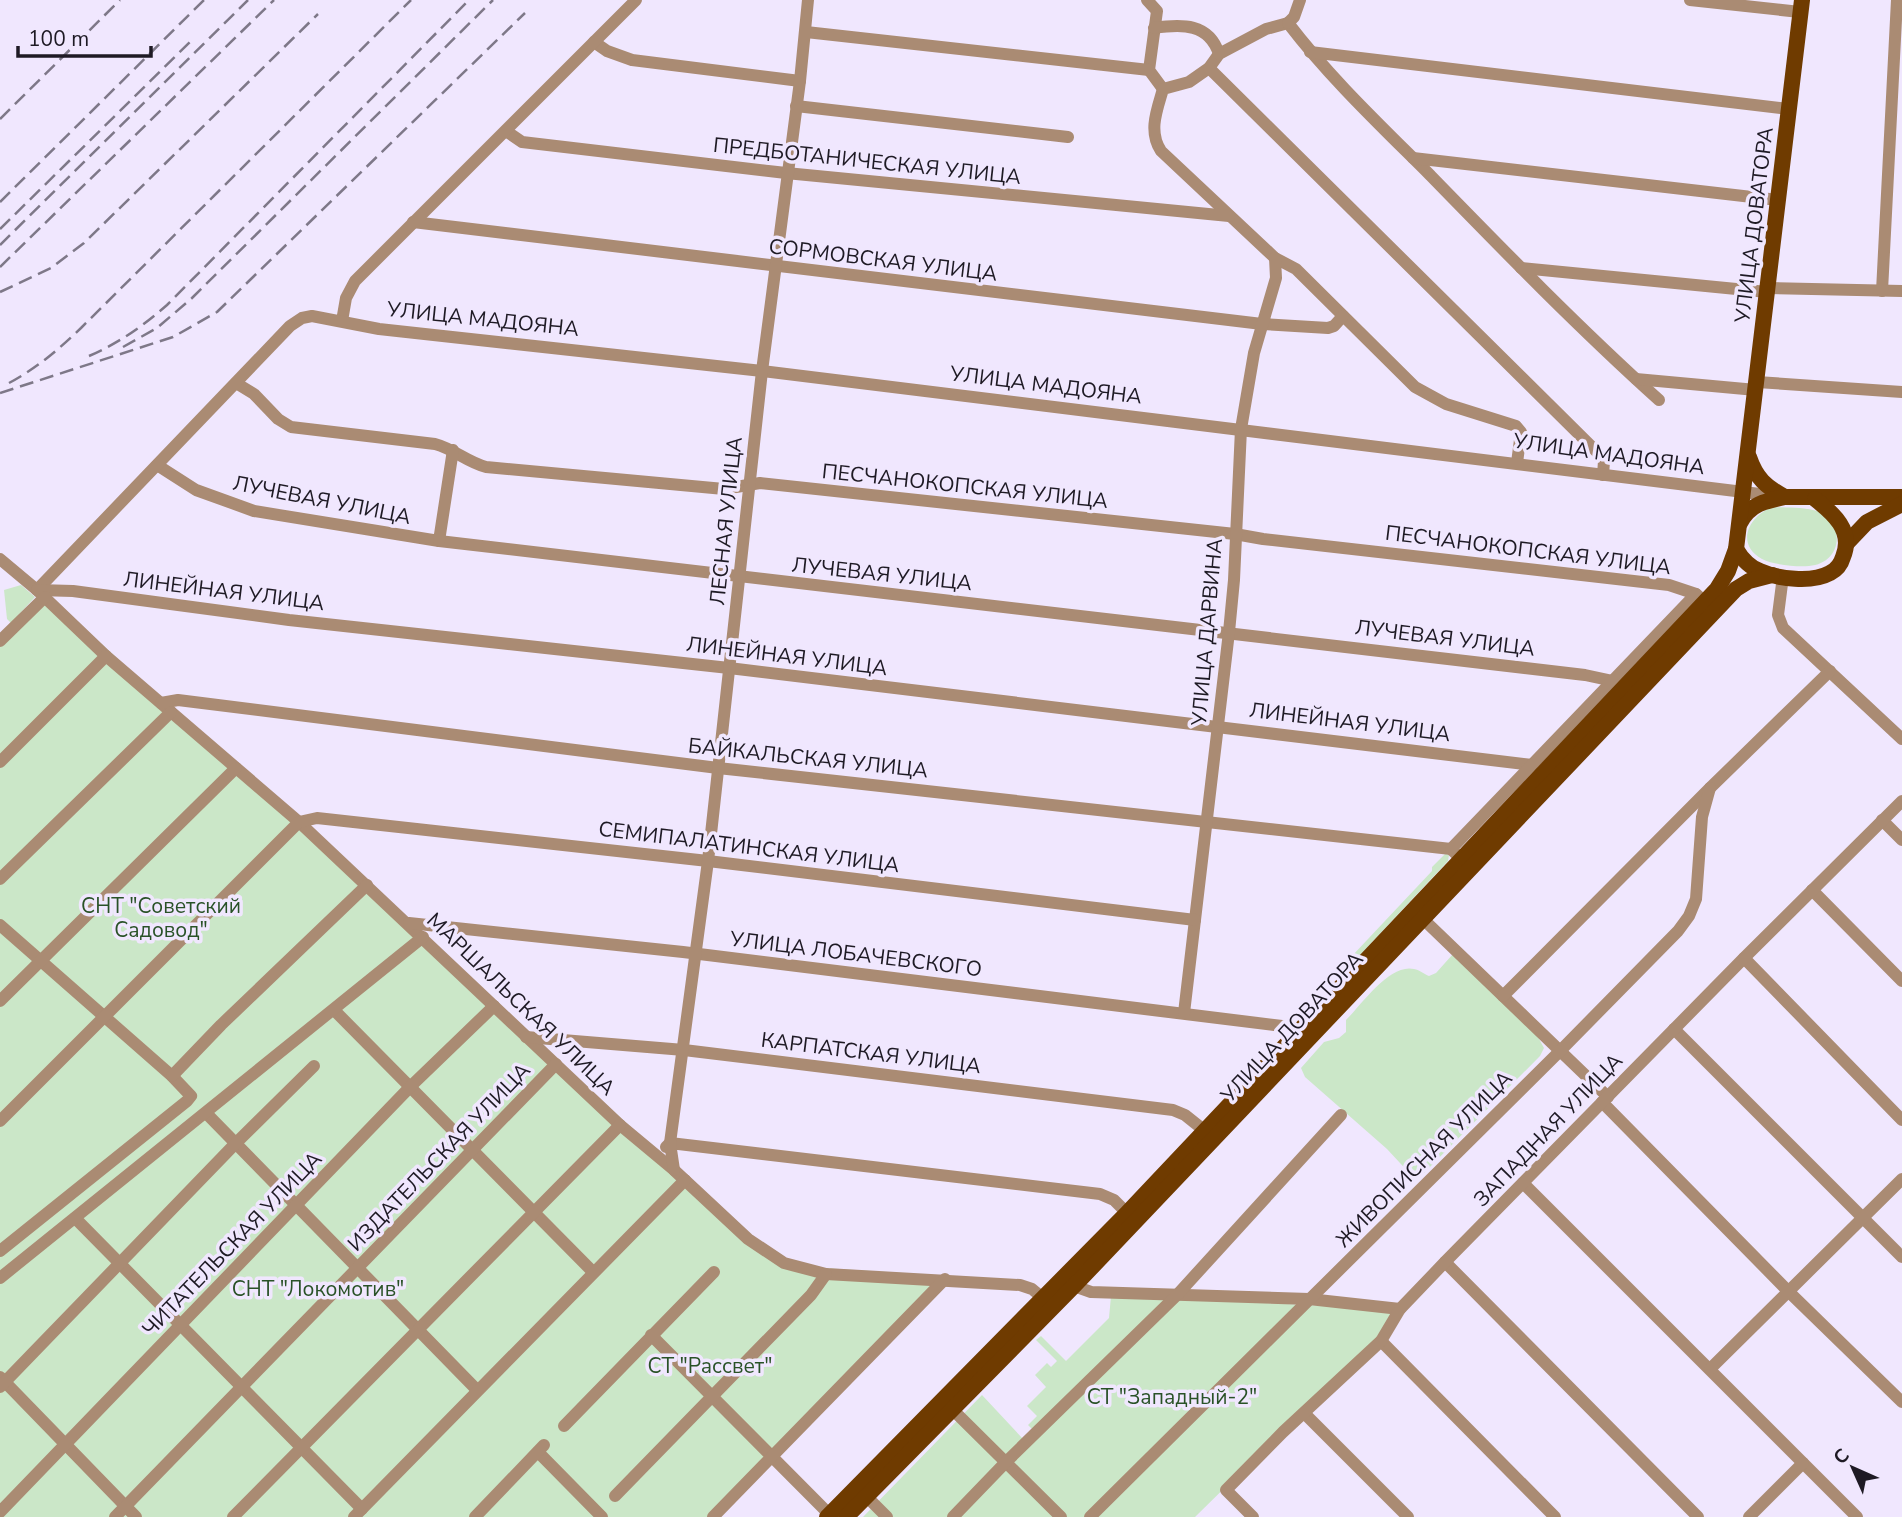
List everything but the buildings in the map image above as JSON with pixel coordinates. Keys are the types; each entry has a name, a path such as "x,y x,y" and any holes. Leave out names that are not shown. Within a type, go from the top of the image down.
{"main road":[{"name":"УЛИЦА ДОВАТОРА","path":"1739,525 1801,6"},
{"path":"1748,454 1759,479 1785,497"},
{"path":"1902,497 1785,497 1758,504 1745,514 1739,525 1736,549 1748,564 1778,576 1816,578 1830,573 1840,563 1847,543 1867,522 1902,504"},
{"path":"1815,499 1834,514 1843,528 1847,543"},
{"name":"УЛИЦА ДОВАТОРА","path":"828,1516 1044,1299 1296,1036 1457,854 1728,571 1736,549"},
{"name":"УЛИЦА ДОВАТОРА","path":"846,1517 1074,1286 1736,589 1749,581 1778,576"}],"street":[{"path":"342,321 345,298 355,281 636,0"},
{"name":"ЛЕСНАЯ УЛИЦА","path":"674,1170 670,1143 709,861 762,371 808,0"},
{"path":"1147,0 1157,11 1149,70 1163,89 1153,132 1161,151 1275,258 1296,269 1415,387 1446,404 1516,426 1521,432 1517,463"},
{"path":"1163,89 1189,82 1209,68 1219,54 1266,29 1288,23 1294,17 1300,0"},
{"path":"1690,0 1801,6"},
{"path":"1882,291 1898,0"},
{"path":"1288,23 1310,52 1521,268 1590,338 1659,400"},
{"path":"1154,28 1184,27 1204,31 1215,41 1219,54"},
{"path":"806,32 1149,70"},
{"path":"594,42 607,51 632,60 800,81"},
{"path":"1310,52 1789,109"},
{"path":"1209,68 1601,456 1604,461 1603,475"},
{"path":"796,106 1068,137"},
{"name":"ПРЕДБОТАНИЧЕСКАЯ УЛИЦА","path":"506,131 522,142 786,173 1229,216"},
{"path":"1413,158 1778,200"},
{"name":"СОРМОВСКАЯ УЛИЦА","path":"413,222 1262,324 1328,328 1334,326 1343,316"},
{"name":"УЛИЦА ДАРВИНА","path":"1184,1013 1229,632 1241,429 1254,353 1276,278 1275,258"},
{"path":"1521,268 1767,290 1902,291"},
{"name":"УЛИЦА МАДОЯНА","path":"236,383 290,326 302,318 312,316 379,329 762,371 1785,497"},
{"path":"1635,379 1902,392"},
{"path":"0,641 157,465 236,383"},
{"name":"ПЕСЧАНОКОПСКАЯ УЛИЦА","path":"236,383 254,394 278,419 291,427 435,444 453,450 465,460 486,467 724,489 750,483 1235,534 1263,540 1669,585 1684,588 1701,598"},
{"path":"439,541 453,450"},
{"name":"ЛУЧЕВАЯ УЛИЦА","path":"157,465 196,490 244,508 439,541 1229,632 1572,673 1613,681"},
{"name":"МАРШАЛЬСКАЯ УЛИЦА","path":"0,559 106,656 299,822 620,1125 774,1258 799,1268 826,1274 1020,1285 1032,1289 1044,1299"},
{"path":"1778,576 1779,621 1783,628 1902,739"},
{"name":"ЛИНЕЙНАЯ УЛИЦА","path":"41,594 73,591 289,620 729,668 1532,765"},
{"name":"УЛИЦА ДОВАТОРА","path":"1457,854 1532,765 1613,681 1701,598"},
{"path":"0,762 106,656"},
{"path":"1503,996 1830,671"},
{"name":"БАЙКАЛЬСКАЯ УЛИЦА","path":"161,703 178,700 718,768 1207,821 1457,854"},
{"path":"0,879 171,712"},
{"path":"0,1001 236,768"},
{"name":"ЖИВОПИСНАЯ УЛИЦА","path":"1090,1517 1678,931 1689,916 1696,899 1702,817 1710,788"},
{"name":"ЗАПАДНАЯ УЛИЦА","path":"1253,1517 1226,1490 1283,1432 1381,1341 1400,1310 1446,1262 1902,801"},
{"name":"СЕМИПАЛАТИНСКАЯ УЛИЦА","path":"299,822 317,818 709,861 1195,920"},
{"path":"1882,820 1902,840"},
{"path":"0,1121 299,822"},
{"path":"172,1076 221,1025 367,885"},
{"path":"1812,890 1902,981"},
{"path":"1423,919 1561,1050 1789,1292 1902,1402"},
{"name":"УЛИЦА ЛОБАЧЕВСКОГО","path":"409,923 697,954 1184,1013 1282,1027 1296,1036"},
{"path":"0,925 172,1076 191,1096 0,1251"},
{"path":"0,1278 423,937"},
{"path":"1744,958 1902,1120"},
{"name":"ЧИТАТЕЛЬСКАЯ УЛИЦА","path":"0,1512 411,1086 494,1006"},
{"path":"334,1010 593,1272"},
{"path":"1674,1029 1902,1256"},
{"name":"КАРПАТСКАЯ УЛИЦА","path":"526,1037 684,1050 1173,1110 1185,1115 1205,1131"},
{"name":"ИЗДАТЕЛЬСКАЯ УЛИЦА","path":"115,1517 556,1064"},
{"path":"135,1517 2,1382 314,1066"},
{"path":"206,1113 477,1390"},
{"path":"953,1517 1177,1295 1341,1115"},
{"path":"233,1517 533,1210 620,1125"},
{"path":"653,1154 662,1152 670,1143 1100,1194 1114,1200 1127,1213"},
{"path":"1710,1369 1902,1179"},
{"path":"75,1218 300,1447 358,1513 685,1180"},
{"path":"1523,1183 1857,1517"},
{"path":"1446,1262 1698,1517"},
{"path":"564,1426 714,1272"},
{"path":"475,1517 541,1449 603,1509 811,1295 826,1274"},
{"path":"713,1517 945,1279"},
{"path":"1074,1286 1091,1292 1309,1299 1400,1310"},
{"path":"651,1335 773,1456 828,1516"},
{"path":"1381,1341 1555,1517"},
{"path":"952,1409 1061,1517"},
{"path":"1305,1414 1408,1517"},
{"path":"1749,1517 1803,1463"},
{"path":"866,1496 887,1517"}],"green space":[{"path":"1773,507 1808,509 1826,516 1836,531 1836,547 1832,554 1819,564 1798,566 1767,561 1753,552 1747,538 1748,530 1758,516"},
{"path":"21,585 35,597 11,623 7,619 4,590"},
{"path":"49,596 758,1243 785,1259 823,1268 950,1276 716,1517 0,1517 0,644"},
{"path":"1445,854 1449,855 1448,861 1358,957 1352,956 1432,871 1432,867"},
{"path":"1453,954 1538,1037 1544,1048 1540,1056 1423,1174 1413,1177 1387,1149 1305,1077 1301,1068 1324,1042 1339,1038 1346,1032 1346,1020 1386,978 1405,969 1416,970 1429,976 1436,973"},
{"name":"СТ \"Западный-2\"","path":"1111,1296 1395,1309 1375,1340 1195,1517 863,1517 982,1395 1024,1440 1034,1431 1028,1425 1037,1416 1027,1406 1046,1387 1035,1375 1047,1363 1051,1367 1057,1361 1036,1340 1041,1336 1066,1361 1109,1318"}],"railway":[{"path":"0,119 120,0"},
{"path":"0,202 204,0"},
{"path":"0,245 248,0"},
{"path":"0,267 274,0"},
{"path":"9,383 47,358 81,328 411,0"},
{"path":"89,356 130,334 167,305 469,0"},
{"path":"123,347 157,328 192,298 493,0"},
{"path":"0,393 173,337 217,312 525,13"},
{"path":"0,292 51,268 84,243 318,14"},
{"path":"0,229 192,40"}],"park label":[{"name":"СНТ \"Советский Садовод\"","path":"161,918"},
{"name":"СНТ \"Локомотив\"","path":"318,1289"},
{"name":"СТ \"Рассвет\"","path":"710,1366"}]}
